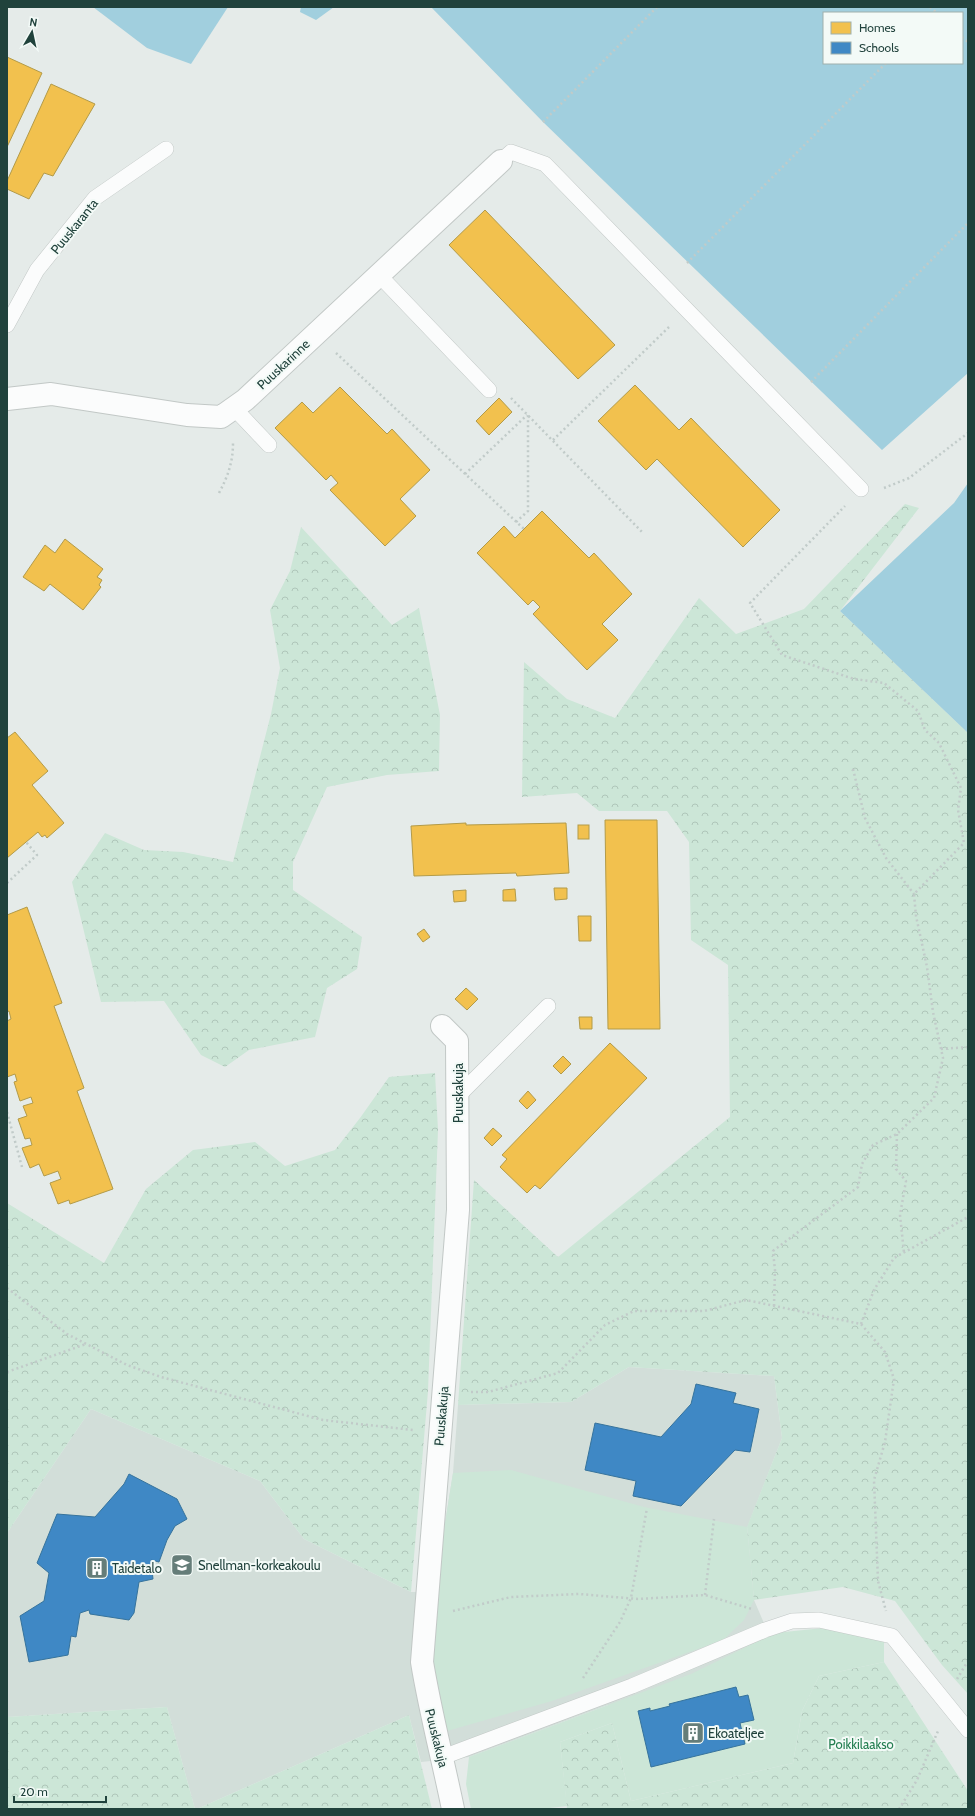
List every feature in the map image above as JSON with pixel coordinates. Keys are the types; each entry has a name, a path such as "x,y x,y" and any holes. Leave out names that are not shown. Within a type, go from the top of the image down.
{"street":[{"name":"Puuskarinne","path":"230,411 501,161"},
{"path":"7,399 51,394 187,415 220,417 230,411"},
{"name":"Puuskakuja","path":"442,1026 458,1041 458,1210 424,1613 422,1662 429,1707 442,1757 453,1809"}],"lane":[{"name":"Puuskaranta","path":"7,326 37,270 95,198 166,149"},
{"path":"501,161 510,152 545,164 861,489"},
{"path":"379,275 489,390"},
{"path":"230,411 269,445"},
{"path":"458,1096 548,1006"},
{"path":"442,1757 632,1686 765,1630 792,1621 819,1620 892,1636 943,1701 968,1730"}],"path":[{"path":"543,122 657,7"},
{"path":"687,263 885,64"},
{"path":"811,382 968,223"},
{"path":"553,440 687,310"},
{"path":"334,351 524,530"},
{"path":"489,390 507,393 644,533"},
{"path":"219,493 227,479 233,460 233,439 230,411"},
{"path":"465,474 528,414"},
{"path":"516,522 528,511 528,414"},
{"path":"750,603 782,655 854,679 884,683 918,711 925,730 939,743 961,788 958,810 964,843"},
{"path":"774,1306 775,1270 773,1251 858,1187 862,1164 873,1145 897,1134 934,1098 943,1058 933,1012 927,967 916,916 914,894 886,858 865,818 853,769"},
{"path":"914,894 964,843 968,841"},
{"path":"7,883 37,855 26,842"},
{"path":"941,1049 968,1047"},
{"path":"7,1112 22,1167"},
{"path":"897,1134 896,1169 906,1182 900,1215 904,1252"},
{"path":"861,1324 874,1290 894,1258 968,1217"},
{"path":"7,1288 67,1334 127,1365 161,1377 211,1389 323,1420 440,1434"},
{"path":"443,1392 488,1392 558,1373 605,1325 634,1311 704,1311 746,1300 861,1324 885,1352 894,1379 885,1442 874,1480 878,1580 892,1636"},
{"path":"7,1372 86,1344"},
{"path":"565,1712 572,1694 620,1622 631,1598 647,1508"},
{"path":"704,1595 714,1519"},
{"path":"424,1613 455,1610 511,1597 579,1594 631,1598 704,1595 792,1621"},
{"path":"899,1809 917,1780 937,1735 943,1701"}],"shaded area":[{"name":"Snellman-korkeakoulu","path":"629,1367 774,1376 782,1438 747,1528 754,1600 802,1711 608,1705 469,1757 421,1762 409,1715 197,1809 195,1809 167,1707 7,1717 7,1533 91,1409 260,1481 304,1539 411,1592 434,1592 453,1473 458,1405 571,1402"}],"green space":[{"path":"905,504 919,508 840,611 968,733 968,1694 942,1665 895,1601 843,1587 754,1600 747,1527 782,1438 774,1376 629,1367 571,1402 458,1405 474,1180 558,1257 730,1117 728,965 691,940 689,842 667,811 599,811 577,793 522,797 524,662 567,699 615,718 699,598 736,634 804,609"},
{"path":"301,527 392,625 419,608 440,715 439,771 387,775 327,787 293,862 293,890 362,937 357,969 327,988 315,1037 249,1050 225,1067 201,1055 164,1001 101,1002 72,882 105,833 144,850 183,852 233,862 271,714 280,668 270,610 290,571"},
{"path":"435,1073 438,1130 428,1391 411,1592 304,1539 260,1481 91,1409 7,1533 7,1203 104,1263 146,1189 193,1150 255,1142 285,1166 335,1150 389,1077"},
{"path":"511,1470 644,1507 747,1527 754,1600 744,1620 723,1640 552,1701 447,1731 433,1658 434,1592 453,1473"},
{"path":"823,1628 884,1641 884,1662 819,1676 802,1711 793,1763 631,1801 612,1723 560,1742 567,1806 541,1809 471,1809 466,1784 469,1757 691,1674 775,1633"},
{"name":"Poikkilaakso","path":"884,1662 968,1791 968,1809 567,1809 560,1742 612,1723 631,1801 793,1763 802,1711 819,1676"},
{"path":"167,1707 195,1809 7,1809 7,1717"},
{"path":"409,1715 432,1809 197,1809"}],"water":[{"path":"93,7 228,7 191,64 147,48"},
{"path":"301,7 334,7 316,20 300,12"},
{"path":"431,7 968,7 968,373 882,450 543,122"},
{"path":"968,483 968,733 840,611 954,503"}],"building: Homes":[{"path":"7,57 42,73 7,147"},
{"path":"51,84 95,104 53,176 44,173 29,199 7,189 7,181"},
{"path":"485,210 615,345 578,379 449,245"},
{"path":"635,385 679,430 691,418 780,510 743,547 657,459 646,470 598,421"},
{"path":"340,387 387,434 392,429 430,470 400,499 416,516 385,546 330,490 338,483 331,475 326,480 275,428 302,402 313,413"},
{"path":"499,398 512,412 489,435 476,421"},
{"path":"542,511 589,558 594,553 632,594 602,624 618,640 587,670 533,614 540,607 533,600 528,605 477,553 504,526 515,538"},
{"path":"65,539 103,569 97,577 102,580 99,585 101,587 83,610 50,584 44,591 23,577 45,545 55,553"},
{"path":"15,732 48,771 32,785 64,823 47,838 45,835 42,837 38,832 7,858 7,738"},
{"path":"605,820 657,820 660,1029 608,1029"},
{"path":"466,823 466,825 566,823 569,873 517,876 516,873 414,876 411,826"},
{"path":"578,825 589,825 589,839 578,839"},
{"path":"554,888 567,888 567,899 555,900"},
{"path":"515,889 516,901 503,901 503,890"},
{"path":"466,890 466,901 454,902 453,891"},
{"path":"27,907 62,1003 54,1006 84,1088 77,1091 113,1189 70,1204 69,1200 58,1204 50,1183 61,1179 58,1171 44,1176 39,1164 30,1168 22,1148 32,1145 30,1138 25,1139 18,1119 27,1116 23,1106 33,1103 31,1097 20,1101 14,1082 17,1081 15,1074 7,1077 7,1021 11,1019 9,1011 7,1012 7,915"},
{"path":"578,916 591,916 591,941 579,941"},
{"path":"424,929 430,937 423,942 417,934"},
{"path":"466,988 478,999 467,1010 455,999"},
{"path":"579,1017 592,1017 592,1029 580,1029"},
{"path":"610,1043 647,1078 540,1189 535,1185 527,1193 500,1167 507,1159 502,1155"},
{"path":"563,1056 571,1064 561,1074 553,1066"},
{"path":"528,1091 536,1100 527,1109 519,1101"},
{"path":"493,1128 502,1136 492,1146 484,1138"}],"building: Schools":[{"path":"696,1384 736,1393 733,1403 759,1409 750,1452 735,1450 681,1506 633,1496 636,1481 585,1470 595,1423 661,1437 691,1404"},
{"name":"Taidetalo","path":"129,1474 177,1499 187,1519 175,1526 167,1540 159,1562 151,1560 153,1579 139,1582 134,1613 129,1620 90,1614 89,1610 80,1613 76,1637 71,1636 68,1655 29,1662 20,1616 44,1601 49,1573 37,1563 57,1514 95,1517 124,1484"},
{"name":"Ekoateljee","path":"736,1687 739,1697 748,1695 754,1720 740,1723 745,1744 651,1767 638,1711 650,1708 650,1711 670,1706 669,1704"}],"place":[{"name":"Snellman-korkeakoulu","path":"182,1565"},
{"name":"Taidetalo","path":"97,1568"},
{"name":"Ekoateljee","path":"693,1733"}]}
